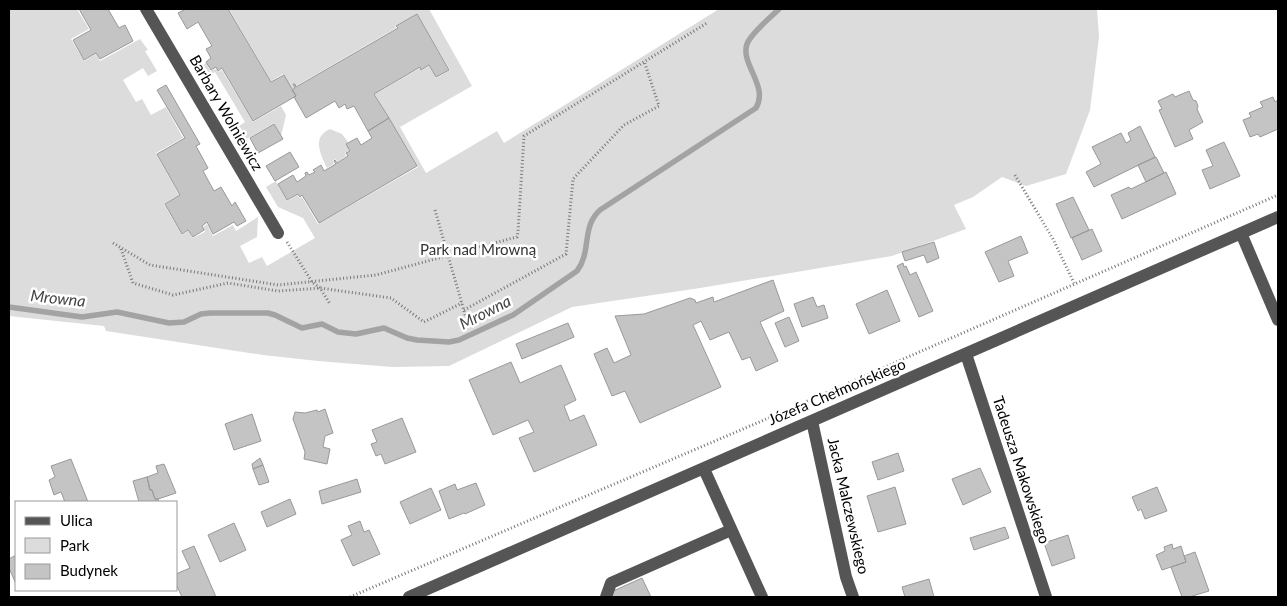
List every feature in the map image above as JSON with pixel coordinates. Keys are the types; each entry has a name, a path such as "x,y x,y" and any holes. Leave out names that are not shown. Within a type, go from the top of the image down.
{"street":[{"name":"Barbary Wolniewicz","path":"146,9 278,233"},
{"name":"Józefa Chełmońskiego","path":"409,597 1278,217"},
{"path":"1241,233 1278,320"},
{"name":"Tadeusza Makowskiego","path":"966,354 1046,597"},
{"name":"Jacka Malczewskiego","path":"812,421 846,577 854,597"},
{"path":"704,469 762,597"},
{"path":"606,597 611,583 731,530"}],"path":[{"path":"113,243 150,265 278,285 376,275 516,237 518,232 524,136 708,23"},
{"path":"464,310 566,254 574,179 624,125 659,106 644,61"},
{"path":"1015,175 1074,283"},
{"path":"350,597 764,420 1278,195"},
{"path":"435,210 466,318"},
{"path":"278,233 291,245 312,282 320,288 330,304"},
{"path":"121,248 133,283 172,295 228,283 278,291 320,288 391,298 424,322 462,303"}],"green space":[{"name":"Park nad Mrowną","path":"9,9 77,9 89,29 71,39 84,61 96,54 100,61 140,39 148,50 145,51 157,71 148,76 143,68 123,80 136,102 142,99 151,115 166,107 183,138 156,153 179,195 164,204 182,235 188,231 193,238 205,232 203,227 207,224 213,236 233,225 236,231 258,217 257,237 240,246 249,263 262,257 267,266 315,238 303,218 278,207 266,187 276,181 287,201 298,195 299,198 302,197 318,224 418,167 375,94 420,68 422,70 429,66 436,78 450,70 417,14 296,86 294,83 295,88 292,89 283,74 271,81 229,9 429,9 472,86 400,127 426,173 497,131 504,143 719,9 1097,9 1099,37 1090,110 1066,174 1026,186 1002,177 973,197 954,205 966,229 892,256 572,307 449,366 392,367 263,355 106,331 104,326 9,316"},
{"path":"206,63 210,71 216,69 218,72 222,70 253,122 281,106 286,115 281,136 274,123 240,143 233,130 245,122 215,72 209,75 203,65"},
{"path":"330,129 342,134 348,142 346,144 350,150 345,153 346,156 337,162 336,159 333,161 334,164 327,168 320,152 319,141 324,132"}],"building":[{"path":"79,9 108,9 119,28 125,25 133,41 100,59 96,53 84,60 73,40 91,30"},
{"path":"186,9 228,9 271,82 284,75 296,96 253,121 222,68 218,71 216,67 211,70 206,62 211,58 206,49 212,46 198,22 187,29 178,13"},
{"path":"417,14 449,70 436,77 429,65 421,70 420,67 374,94 389,118 368,131 354,106 347,109 345,104 339,108 335,101 306,118 294,97 296,96 292,90 295,88 293,84 296,87 398,28 396,26"},
{"path":"166,85 200,144 196,146 208,168 203,171 214,191 221,187 232,206 235,202 246,221 237,226 234,222 213,234 207,222 202,226 204,230 193,237 188,230 182,234 165,204 180,195 157,154 185,138 157,90"},
{"path":"1189,91 1193,100 1196,101 1197,109 1203,122 1189,130 1193,139 1175,147 1159,110 1162,109 1158,101 1173,94 1175,97"},
{"path":"1273,97 1275,102 1278,100 1278,129 1260,137 1258,134 1250,137 1243,120 1251,117 1249,113 1263,107 1260,102"},
{"path":"389,118 417,166 319,223 302,195 300,197 298,194 287,200 278,184 293,175 297,182 306,176 305,173 307,172 309,175 315,172 313,170 321,165 324,171 336,164 335,160 337,163 348,156 346,153 350,151 346,144 357,138 361,145 372,138 368,131"},
{"path":"274,124 283,139 258,153 250,138"},
{"path":"1140,126 1155,157 1094,187 1086,172 1101,164 1092,147 1121,133 1126,143 1131,140 1128,133"},
{"path":"1224,142 1240,176 1210,189 1202,170 1213,166 1206,150"},
{"path":"290,152 299,167 275,181 266,166"},
{"path":"1156,157 1164,173 1146,182 1138,165"},
{"path":"1166,172 1176,194 1122,219 1111,195 1129,187 1131,189"},
{"path":"1073,197 1089,230 1071,238 1056,204"},
{"path":"1092,229 1102,251 1082,260 1072,238"},
{"path":"1021,236 1028,253 1008,261 1014,276 999,282 985,252"},
{"path":"934,242 939,258 927,263 924,255 905,261 902,252"},
{"path":"903,263 910,275 916,272 933,311 919,317 897,266"},
{"path":"773,280 784,311 760,322 778,361 756,371 750,357 742,360 729,332 710,340 701,321 693,325 721,387 640,423 625,391 612,396 594,354 607,348 614,363 631,355 615,316 644,314 690,298 695,300 696,303 713,297 714,302"},
{"path":"887,290 900,321 869,334 856,304"},
{"path":"813,297 817,307 824,305 828,318 802,327 794,304"},
{"path":"789,317 799,341 785,347 775,323"},
{"path":"568,323 574,337 522,359 516,344"},
{"path":"511,362 520,383 561,365 576,400 564,406 570,421 584,415 597,445 534,472 519,438 534,432 528,420 493,435 469,380"},
{"path":"325,409 333,433 325,436 323,447 330,449 327,464 304,459 305,452 293,419 295,412 305,413 317,410 318,412"},
{"path":"252,414 261,441 234,450 225,424"},
{"path":"402,418 416,452 385,464 381,454 376,456 371,444 377,442 372,430"},
{"path":"898,453 904,471 878,480 872,462"},
{"path":"260,458 263,465 253,469 252,464"},
{"path":"71,459 88,501 65,501 61,492 54,495 49,480 55,477 51,466"},
{"path":"164,464 176,493 155,499 152,490 150,490 147,477 158,473 156,466"},
{"path":"263,465 269,482 259,485 253,469"},
{"path":"980,468 991,492 963,505 952,479"},
{"path":"147,477 150,490 152,490 155,499 159,501 139,501 133,481"},
{"path":"357,479 361,492 322,504 319,491"},
{"path":"476,483 485,505 449,519 439,491 455,484 457,490"},
{"path":"895,487 906,524 878,532 867,496"},
{"path":"1157,487 1167,511 1145,519 1141,509 1138,511 1132,497"},
{"path":"431,488 441,510 410,524 400,502"},
{"path":"290,499 296,514 267,527 261,512"},
{"path":"360,521 364,532 369,530 380,554 353,566 341,540 352,535 348,526"},
{"path":"234,523 246,550 220,562 208,535"},
{"path":"1005,527 1009,538 974,550 970,538"},
{"path":"1068,535 1075,558 1052,566 1044,543"},
{"path":"1172,544 1173,549 1181,546 1186,562 1162,570 1156,555 1165,551 1164,547"},
{"path":"194,546 216,597 182,597 178,588 178,573 190,568 182,551"},
{"path":"1195,552 1209,591 1189,597 1182,597 1171,567 1186,562 1184,556"},
{"path":"15,556 15,582 9,568 9,559"},
{"path":"642,578 651,597 600,597"},
{"path":"929,579 934,597 905,597 902,587"}],"waterway":[{"name":"Mrowna","path":"9,307 82,317 117,312 169,323 184,322 201,314 210,313 268,313 302,328 322,324 338,332 356,334 384,328 407,338 417,340 449,342 459,340 513,315 577,271 582,263 590,224 600,210 756,108 759,92 747,59 747,44 757,30 779,9"}]}
